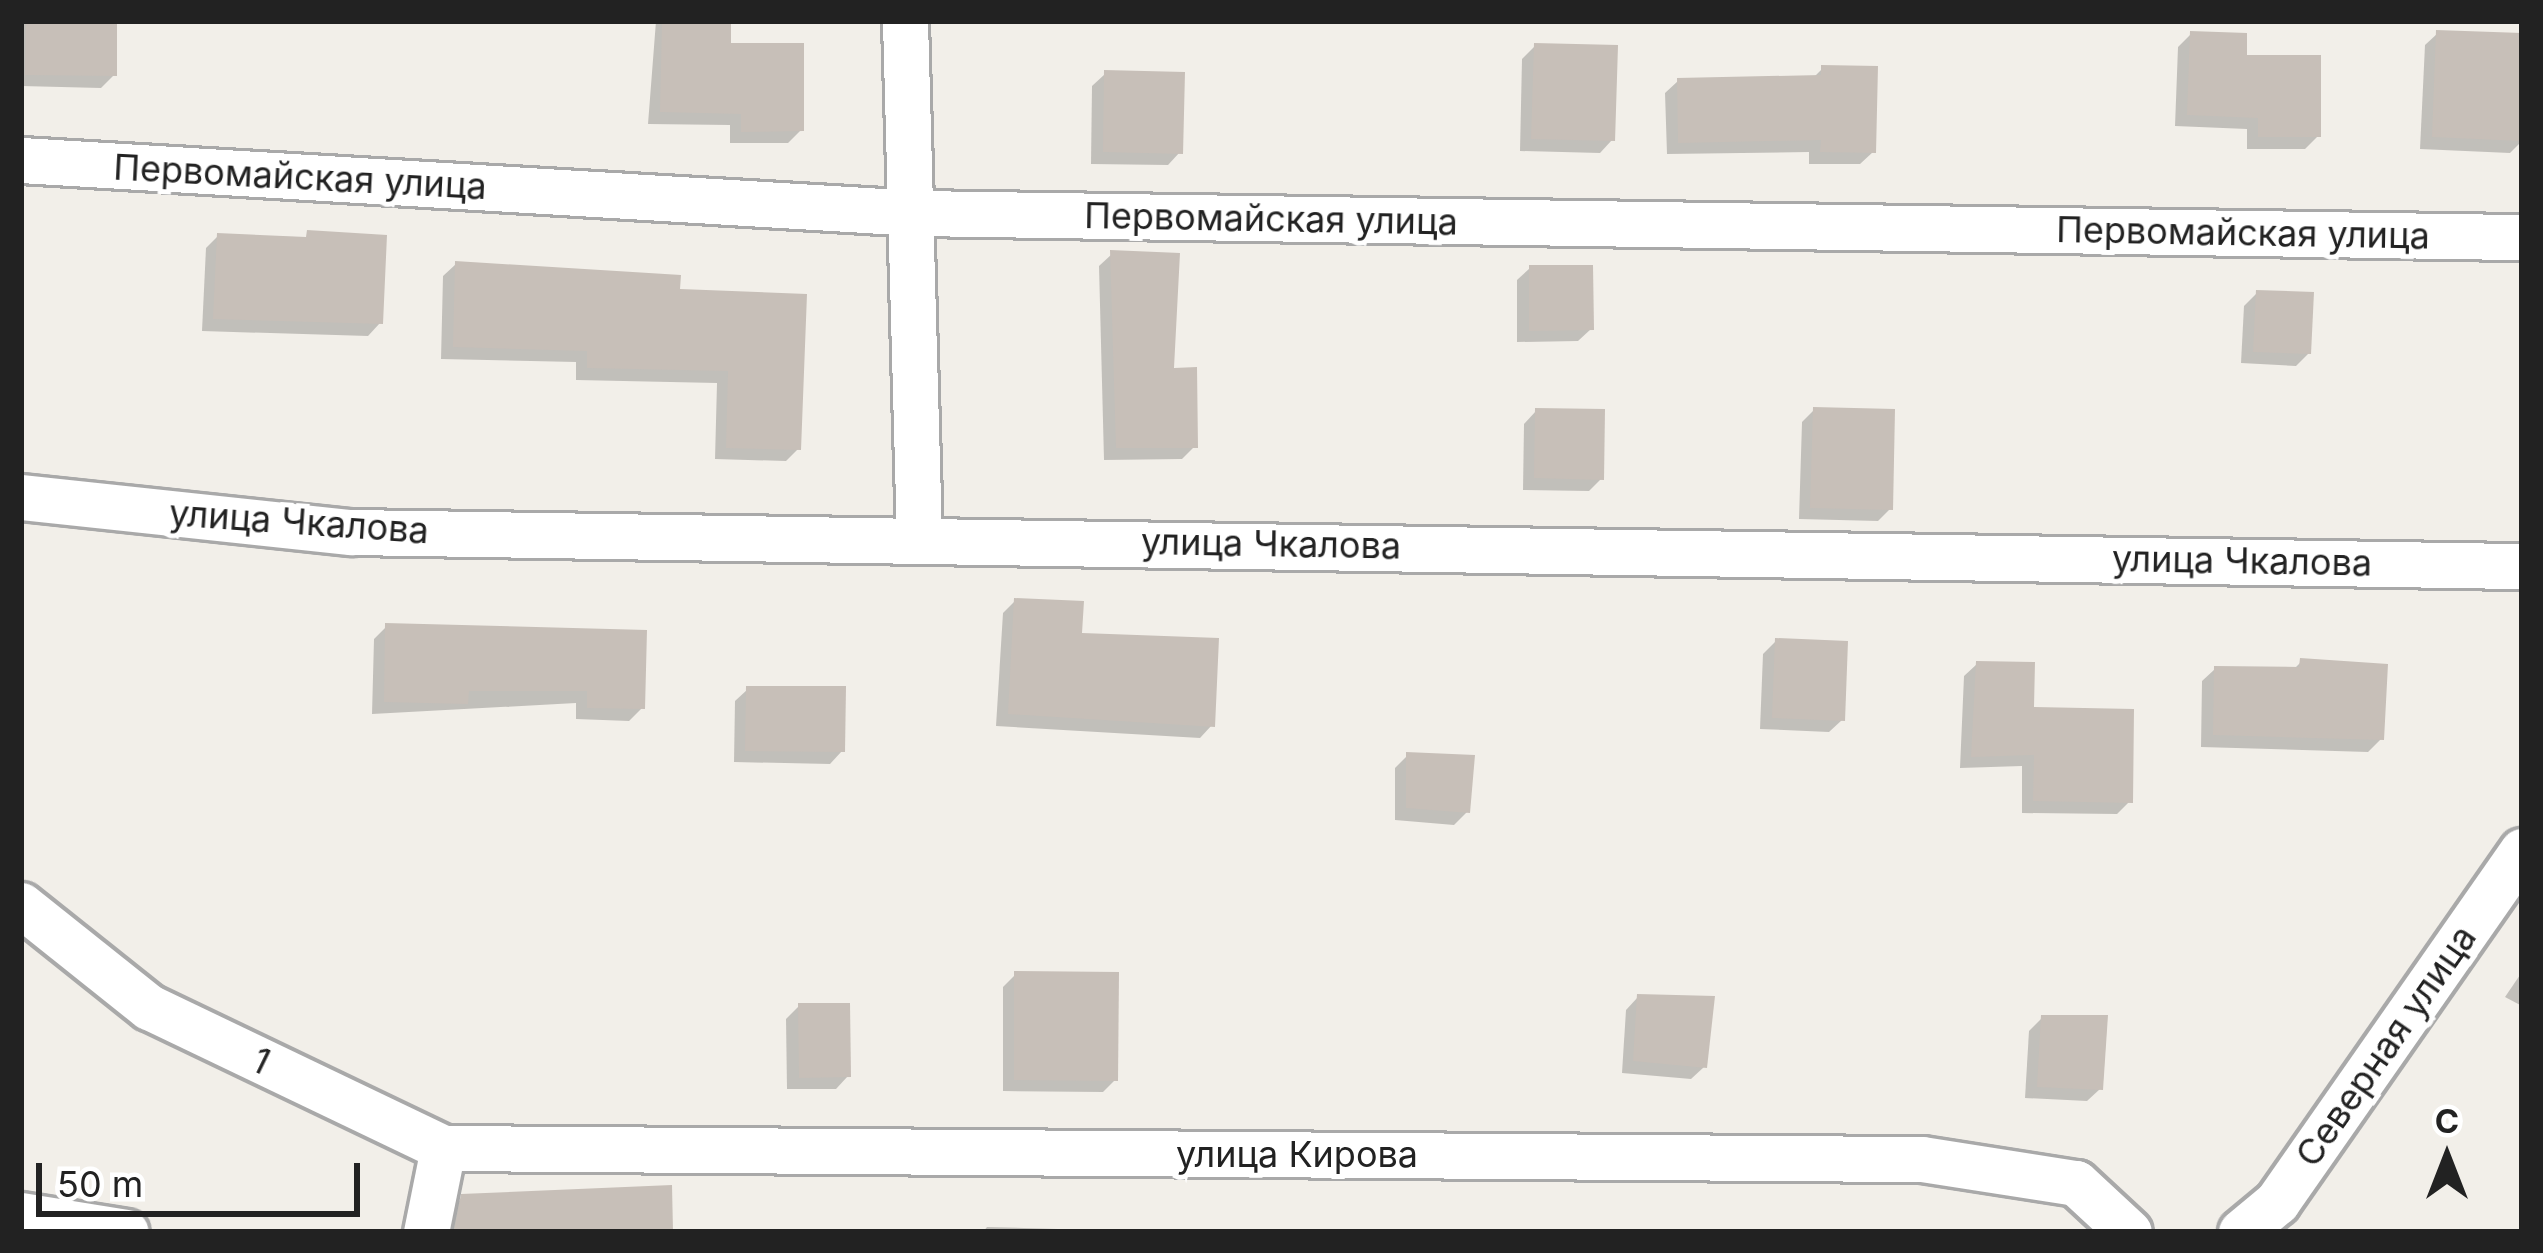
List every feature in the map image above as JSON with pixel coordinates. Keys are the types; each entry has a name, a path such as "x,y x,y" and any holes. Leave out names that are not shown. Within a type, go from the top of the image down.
{"street":[{"path":"905,21 916,213 919,538"},
{"name":"Первомайская улица","path":"21,160 916,213 2522,237"},
{"name":"улица Чкалова","path":"21,497 351,532 2522,566"},
{"name":"Северная улица","path":"2241,1232 2277,1202 2522,851"},
{"name":"1","path":"21,905 149,1007 442,1148"},
{"path":"426,1232 442,1148"},
{"name":"улица Кирова","path":"442,1148 1922,1159 2076,1184 2129,1232"},
{"path":"21,1215 125,1232"}],"building":[{"path":"26,21 117,21 117,76 25,75"},
{"path":"662,21 731,21 731,43 804,43 804,131 741,132 741,114 660,112"},
{"path":"2436,30 2522,33 2522,141 2432,137"},
{"path":"2190,31 2247,33 2247,55 2321,55 2321,137 2258,137 2258,118 2187,115"},
{"path":"1534,43 1618,45 1615,141 1531,139"},
{"path":"1821,65 1878,66 1876,153 1820,152 1821,140 1678,143 1677,78 1821,75"},
{"path":"1104,70 1185,72 1183,154 1103,152"},
{"path":"307,230 387,235 383,324 213,319 217,233 306,237"},
{"path":"1110,250 1180,253 1174,368 1197,367 1198,448 1116,448"},
{"path":"455,261 681,275 680,289 807,294 801,450 726,448 728,371 587,368 587,351 453,347"},
{"path":"1529,265 1593,265 1594,330 1529,331"},
{"path":"2256,290 2314,292 2311,354 2253,352"},
{"path":"1813,407 1895,409 1893,510 1810,508"},
{"path":"1535,408 1605,409 1604,480 1534,478"},
{"path":"1014,598 1084,601 1082,633 1219,638 1215,727 1008,714"},
{"path":"385,623 647,630 645,709 587,708 587,691 469,691 468,704 384,702"},
{"path":"1775,638 1848,641 1845,721 1772,718"},
{"path":"2300,658 2388,664 2384,740 2213,735 2214,666 2299,667"},
{"path":"1976,661 2035,662 2034,707 2134,709 2133,803 2033,801 2034,755 1971,757"},
{"path":"746,686 846,686 845,752 745,751"},
{"path":"1406,752 1475,755 1470,813 1406,808"},
{"path":"1014,971 1119,972 1118,1081 1014,1080"},
{"path":"1637,994 1715,996 1707,1068 1633,1061"},
{"path":"798,1003 850,1003 851,1077 799,1078"},
{"path":"2041,1015 2108,1015 2103,1090 2037,1087"},
{"path":"672,1185 673,1232 454,1232 461,1194"}]}
